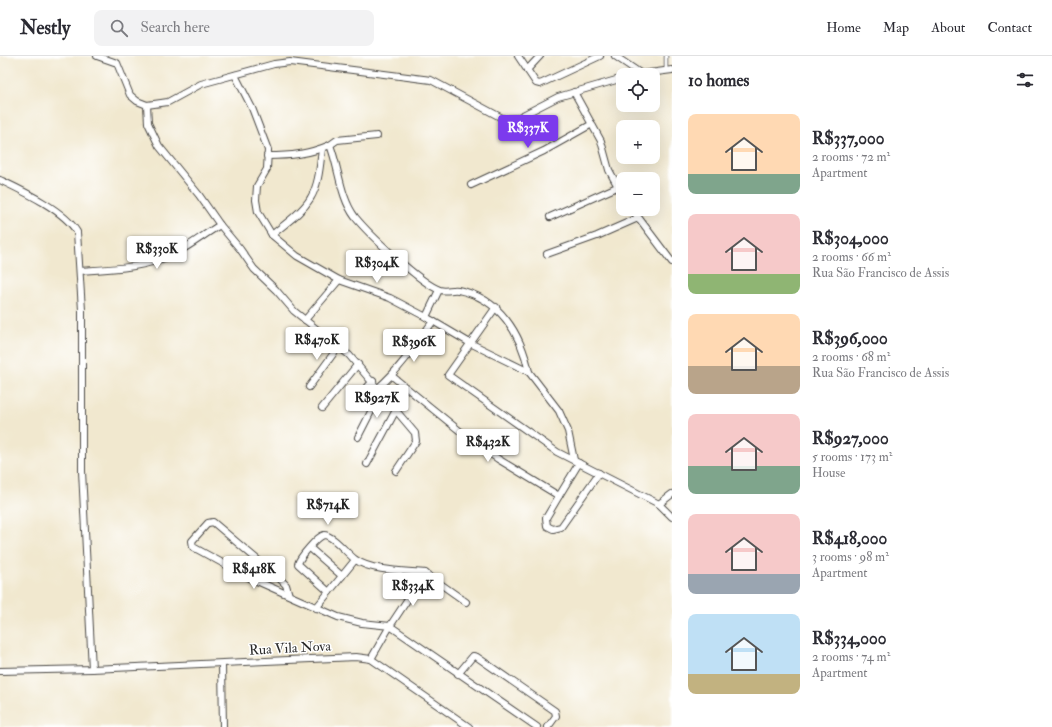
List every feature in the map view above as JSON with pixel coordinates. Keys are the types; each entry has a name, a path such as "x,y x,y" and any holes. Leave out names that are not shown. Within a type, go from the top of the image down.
{"street":[{"path":"97,56 117,63"},
{"path":"119,56 117,63 130,95 137,102 147,105 168,102 201,84 290,59 431,80 489,112 510,120 517,118 558,97 616,80"},
{"path":"518,56 536,83 541,84 600,56"},
{"path":"527,70 540,56"},
{"path":"614,56 629,68"},
{"path":"235,75 263,134 268,150 267,169 257,186 256,200 258,212 272,235 297,256 339,280 390,298 470,343 529,372"},
{"path":"574,92 601,141 609,170 616,185"},
{"path":"147,105 148,123 159,146 200,195 220,225 254,269 276,290 294,311 339,346 358,364 415,433 417,439 396,471"},
{"path":"471,185 544,151 592,124"},
{"path":"268,156 305,154 330,145 337,140 377,136"},
{"path":"330,145 347,201 356,218 375,238 424,280 439,290 458,290 496,307 508,321 524,349 529,372 559,411 568,431 576,462 546,518 547,526 553,529 561,526 599,474"},
{"path":"272,235 302,209 311,199 318,179 322,148"},
{"path":"0,180 54,210 73,225 77,232 79,242 82,310 82,470 92,669"},
{"path":"550,217 616,187"},
{"path":"547,254 597,236 638,218 672,262"},
{"path":"80,271 130,267 158,260 176,252 220,225"},
{"path":"305,320 339,280"},
{"path":"426,317 439,290"},
{"path":"496,307 448,375 557,452 659,504 672,517"},
{"path":"358,437 379,390 414,348 433,321"},
{"path":"309,388 339,346"},
{"path":"322,408 358,364"},
{"path":"392,376 466,436 498,459 559,496"},
{"path":"352,404 372,381"},
{"path":"366,464 396,410"},
{"path":"659,504 672,494"},
{"path":"289,595 286,586 279,578 213,522 208,523 192,541 193,547 250,578 316,608 338,617 362,623 390,626 537,727"},
{"path":"329,592 299,566 299,561 318,538 326,535 355,560 368,566 425,574 466,602"},
{"path":"310,548 342,576"},
{"path":"316,608 355,560"},
{"path":"371,659 390,626 425,574"},
{"path":"458,674 470,658 473,656 477,657 555,711 556,716 548,727"},
{"name":"Rua Vila Nova","path":"0,670 92,669 356,657 371,659 469,727"},
{"path":"222,664 223,727"}],"lane":[{"path":"666,56 669,70"}]}
